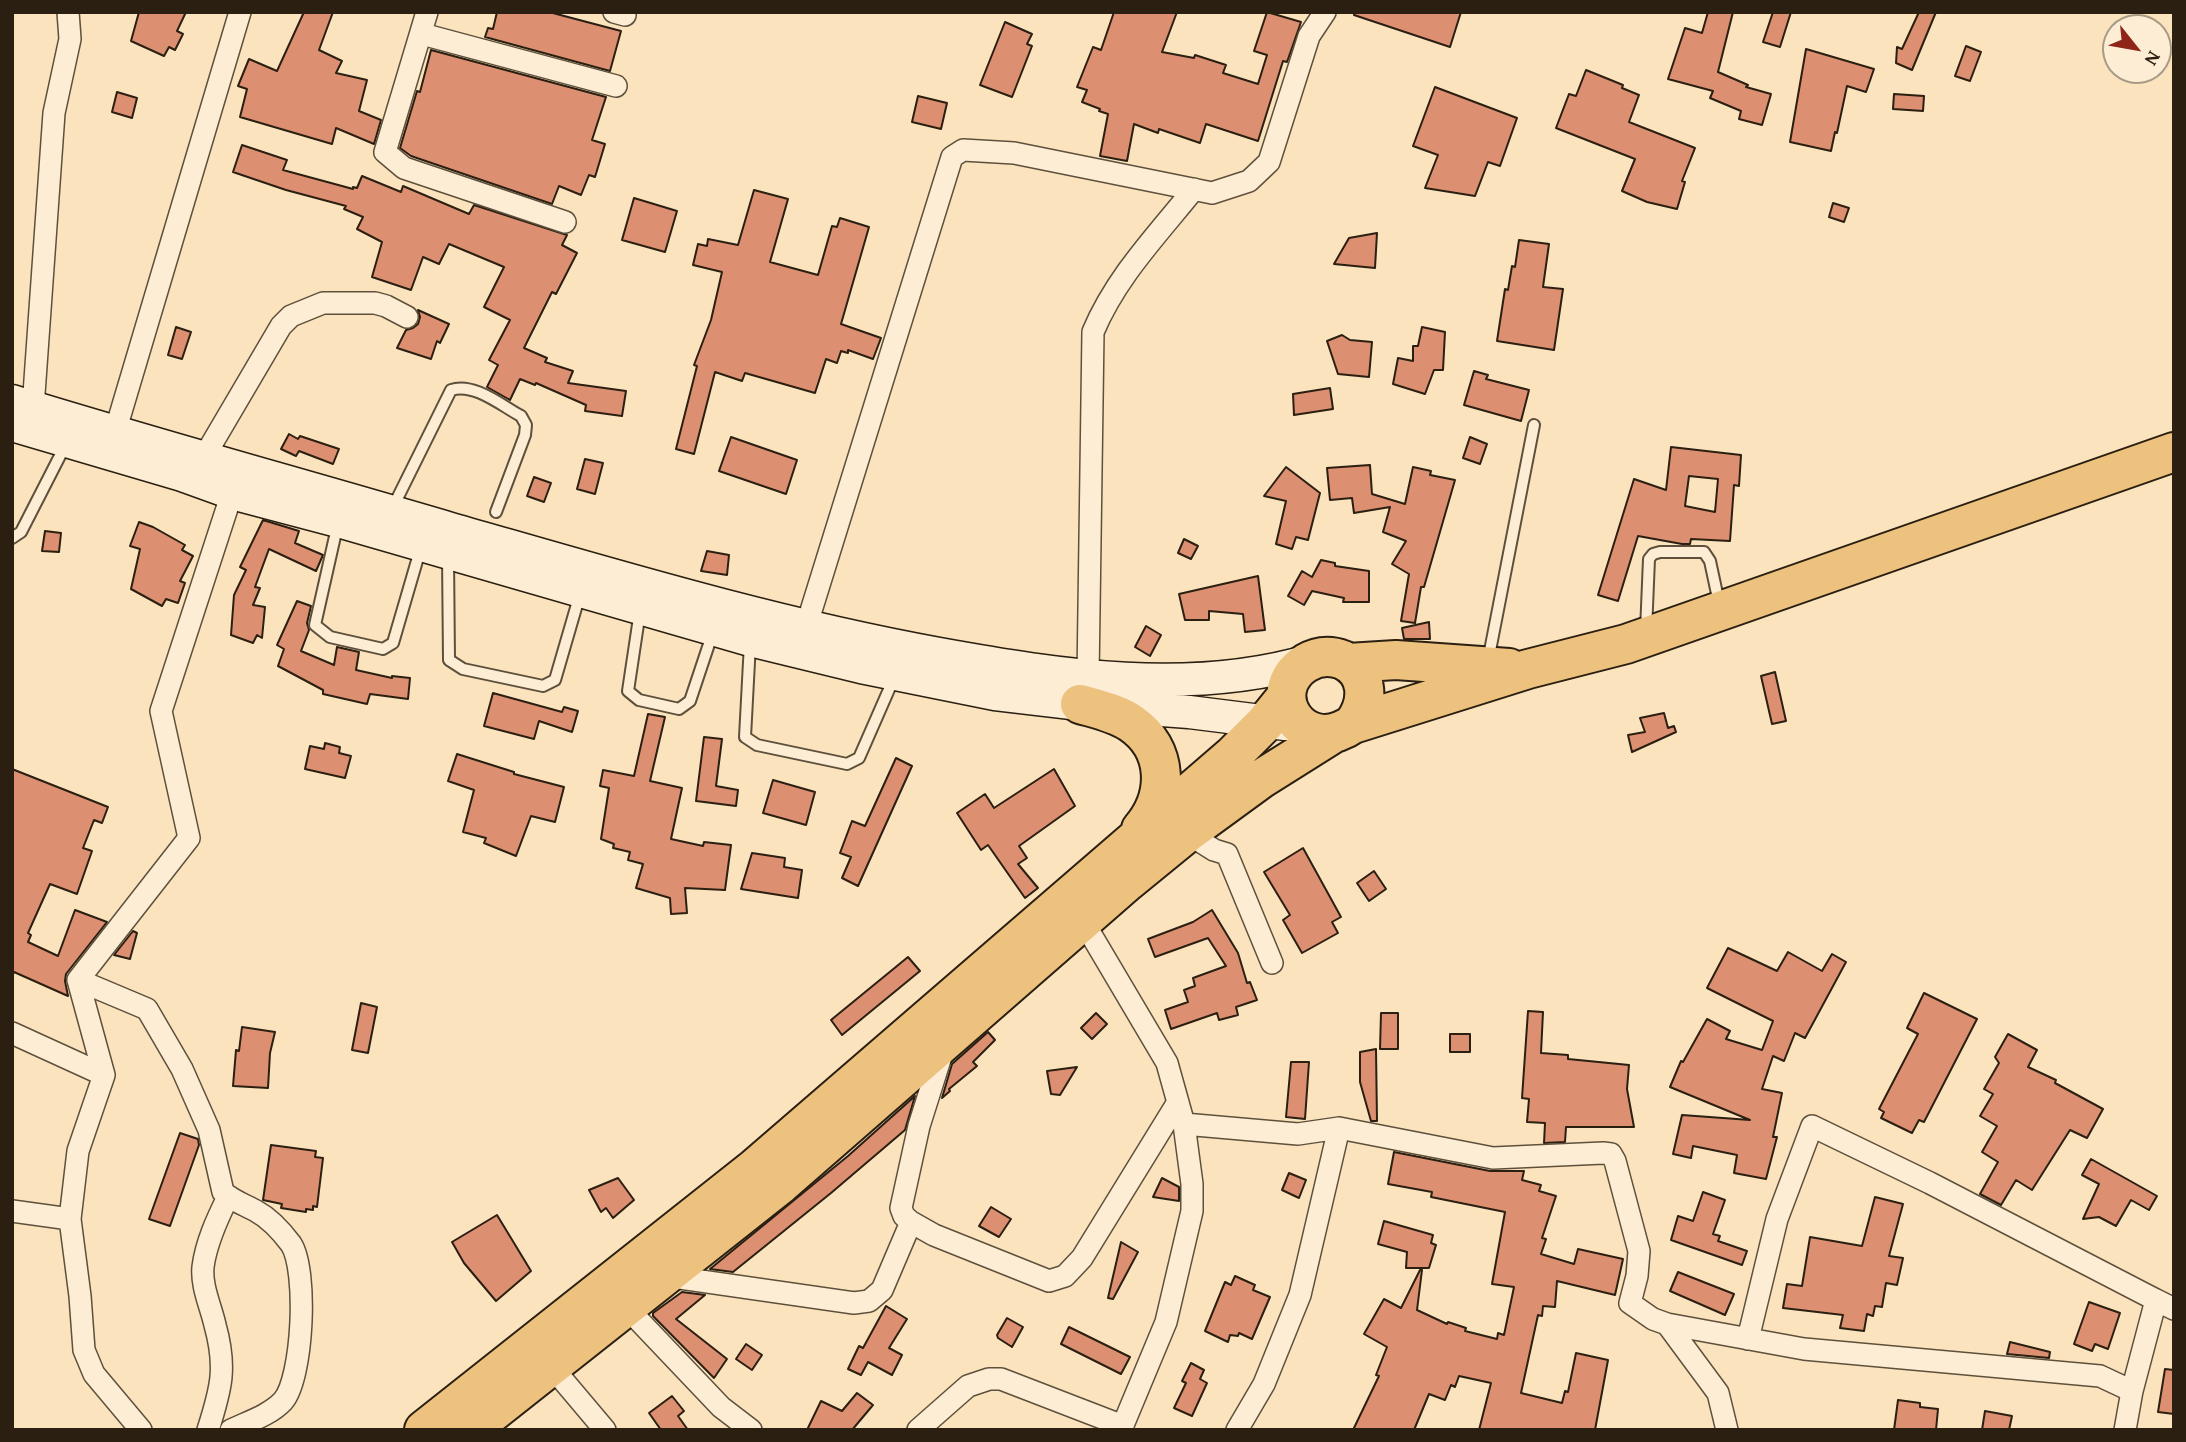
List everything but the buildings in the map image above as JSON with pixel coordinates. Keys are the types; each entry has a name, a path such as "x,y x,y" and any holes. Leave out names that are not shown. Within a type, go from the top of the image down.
{"highway":[{"path":"424,1430 755,1168 1232,757 1307,721 1578,657 1645,637 2174,452"},
{"path":"1307,721 1292,678 1300,667 1330,661 1396,660 1528,669"},
{"path":"470,1430 791,1176 1187,833 1261,779 1307,721 1362,713 1366,699 1358,672 1330,661"},
{"path":"1084,690 1110,712 1132,723 1151,743 1160,769 1160,797 1155,808 1148,821 1117,855"}],"main road":[{"path":"19,411 115,432 390,511 490,527 806,628 1010,667 1084,690 1189,712 1307,721"},
{"path":"19,411 68,441 232,493 338,520 750,640 895,675 995,694 1084,690 1132,679 1248,674 1330,661"}],"street":[{"path":"62,12 70,39"},
{"path":"19,411 54,113 70,39 68,12"},
{"path":"115,432 240,12"},
{"path":"427,12 385,152 404,168 565,222"},
{"path":"806,628 952,157 963,150 1014,153 1212,193 1226,190 1248,181 1269,162 1309,36 1325,12"},
{"path":"422,34 616,86"},
{"path":"1084,690 1093,332 1103,308 1120,280 1194,189"},
{"path":"204,457 281,326 291,316 323,303 375,303 407,317"},
{"path":"78,980 188,838 161,711 232,493"},
{"path":"1187,833 1227,855 1272,963"},
{"path":"918,1430 968,1386 1001,1379 1122,1428 1166,1322 1192,1211 1192,1184 1184,1124 1167,1063 1083,921"},
{"path":"78,980 104,1075 78,1151 70,1219 84,1350 94,1374 141,1430"},
{"path":"78,980 147,1009 182,1069 209,1130 221,1187 228,1197 258,1212 291,1244 299,1269 301,1293 299,1346 292,1386 275,1409 231,1430"},
{"path":"12,1033 104,1075"},
{"path":"945,1042 919,1126 901,1208 904,1216 934,1235 1049,1281 1065,1276 1082,1258 1178,1102"},
{"path":"1184,1124 1298,1134 1339,1128 1493,1158 1611,1154 1639,1251 1637,1276 1630,1303 1653,1319 1667,1324 1804,1349 2100,1376 2132,1391"},
{"path":"1748,1339 1777,1219 1812,1126 1930,1183 2165,1304 2132,1391 2125,1430"},
{"path":"1237,1430 1264,1384 1300,1295 1339,1128"},
{"path":"208,1430 220,1391 222,1373 221,1348 203,1268 216,1222 228,1197"},
{"path":"12,1211 70,1219"},
{"path":"666,1276 854,1303 869,1301 882,1290 911,1222"},
{"path":"626,1307 721,1407 751,1430"},
{"path":"1667,1324 1718,1393 1727,1430"},
{"path":"551,1366 605,1430"}],"lane":[{"path":"390,511 451,390 470,388 521,416 526,425 525,435 490,527"},
{"path":"1487,667 1534,425"},
{"path":"12,538 21,532 68,441"},
{"path":"338,520 315,625 330,637 383,649 393,642 435,549"},
{"path":"435,549 450,660 463,668 543,686 555,680 581,591"},
{"path":"1645,637 1649,559 1653,554 1704,552 1709,556 1720,611"},
{"path":"640,608 628,691 639,700 679,709 690,701 714,629"},
{"path":"750,640 745,737 757,746 847,764 859,758 895,675"}]}
